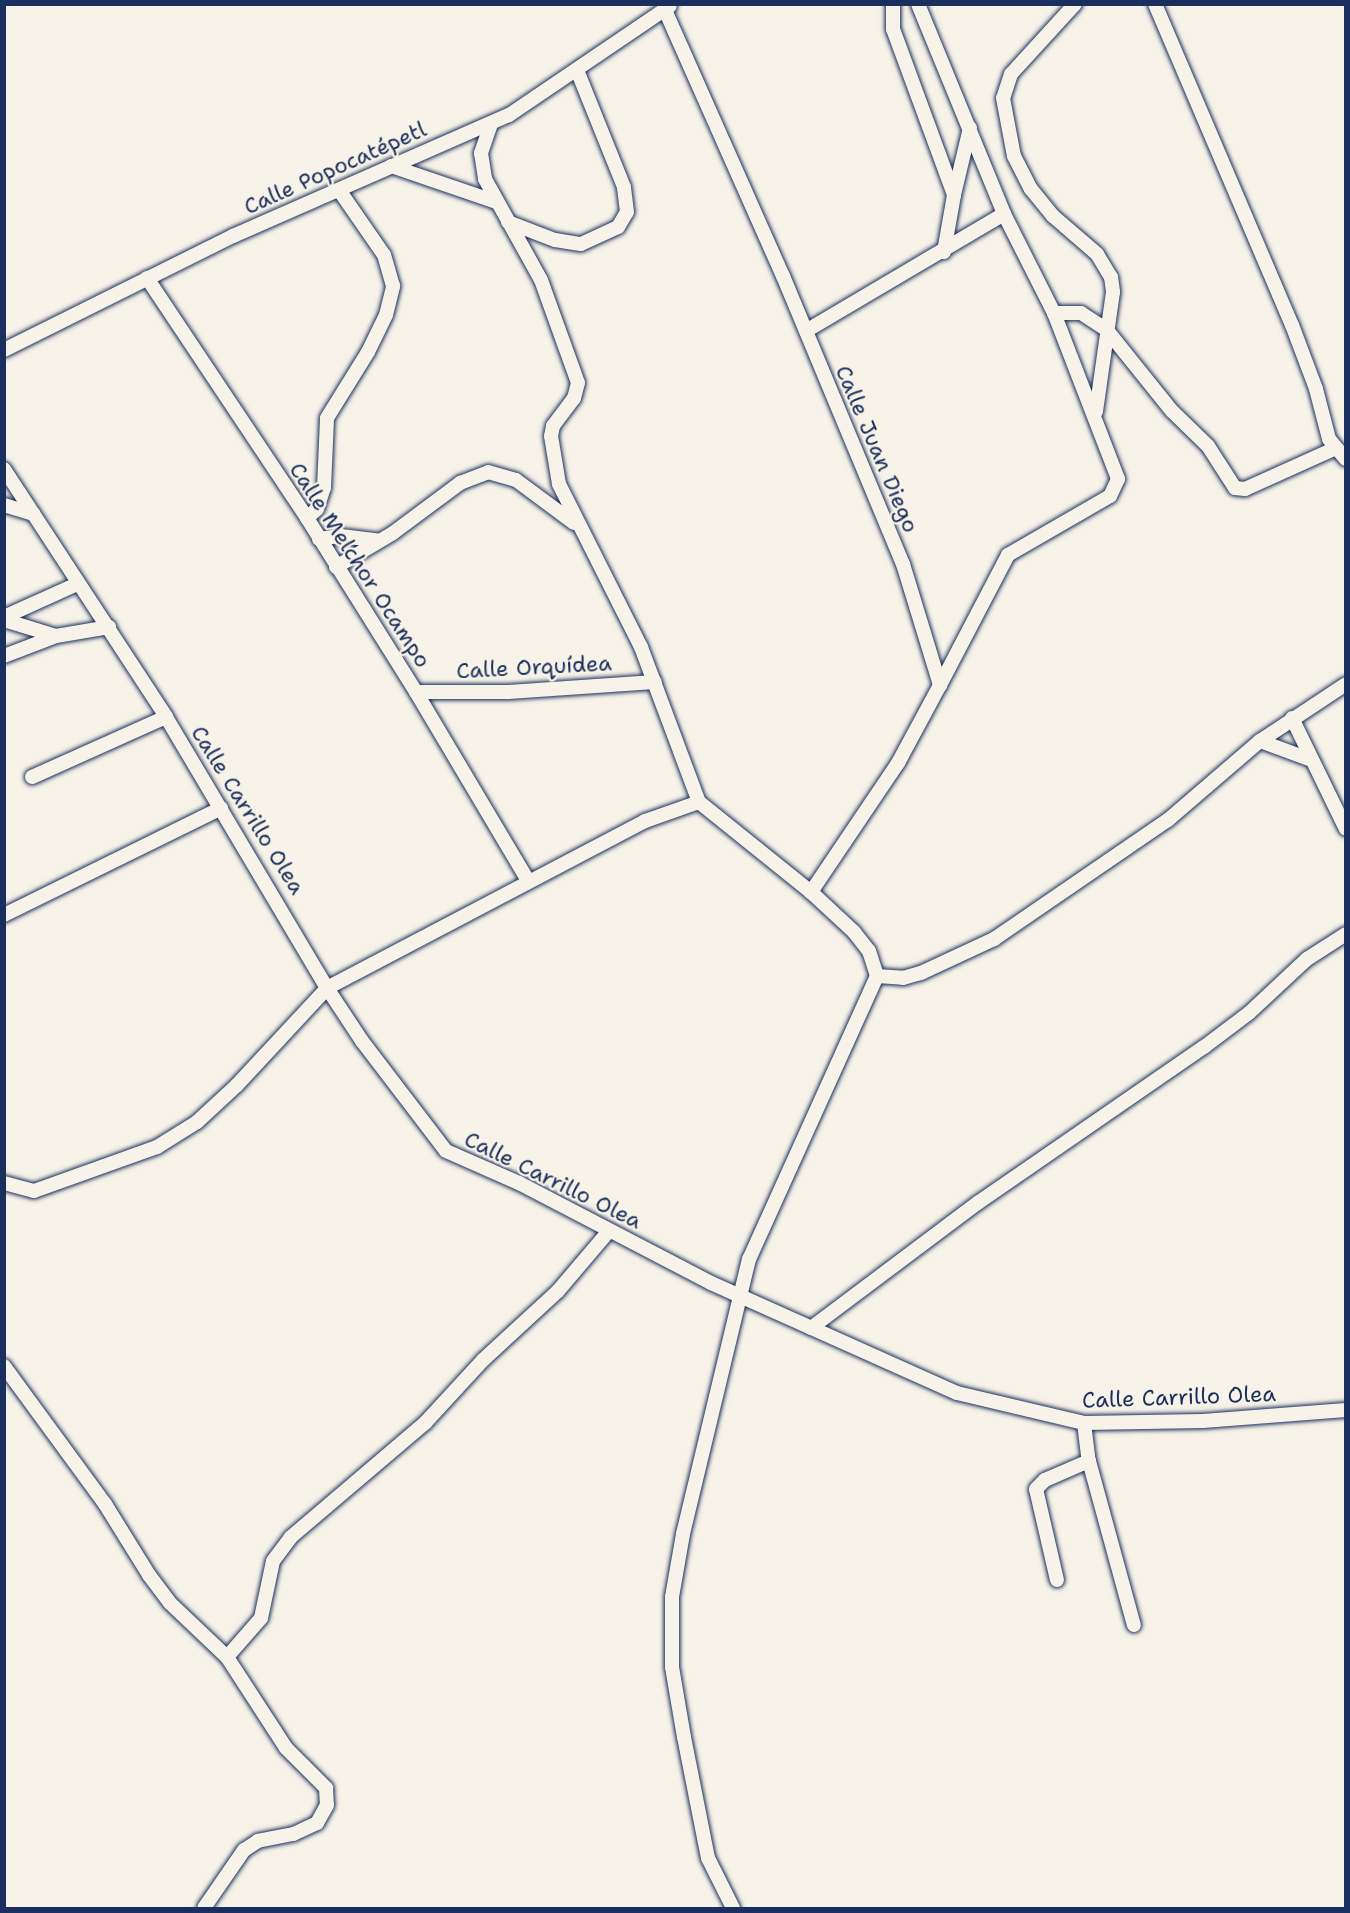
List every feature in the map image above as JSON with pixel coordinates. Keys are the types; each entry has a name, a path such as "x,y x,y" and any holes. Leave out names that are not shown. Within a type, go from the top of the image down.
{"street":[{"path":"893,4 896,38 954,195"},
{"path":"811,892 898,763 1008,555 1115,490 1118,479 1096,415 1054,313 1004,214 918,4"},
{"path":"1075,4 1011,74 1002,98 1014,156 1032,189 1053,216 1097,254 1111,277 1113,292 1106,329 1096,415"},
{"path":"1155,4 1292,325 1334,449 1346,459"},
{"name":"Calle Popocatépetl","path":"4,350 90,310 147,278 392,166 491,124 527,105 668,7"},
{"name":"Calle Juan Diego","path":"668,7 910,583 940,685"},
{"path":"508,222 555,240 581,244 618,227 627,212 624,187 577,70"},
{"path":"491,124 481,153 485,179 547,294 576,374 574,398 553,426 551,448 559,484 624,610 655,682 699,802 811,892 862,940 877,976 759,1235 741,1293 683,1534 669,1630 672,1667 708,1858 733,1908"},
{"path":"944,252 954,195 970,128"},
{"path":"392,166 496,202"},
{"path":"307,518 317,509 324,488 327,418 378,332 393,286 384,255 339,190"},
{"path":"806,331 944,252 1004,214"},
{"name":"Calle Melchor Ocampo","path":"147,278 307,518 416,692 528,881"},
{"path":"1054,313 1082,313 1106,329 1172,411 1208,446 1235,488 1245,489 1334,449"},
{"name":"Calle Carrillo Olea","path":"4,469 166,717 327,988 362,1041 446,1151 498,1173 608,1232 722,1288 741,1293 811,1328 957,1393 1084,1423 1203,1421 1346,1410"},
{"path":"336,567 380,541 460,483 488,472 516,480 580,527"},
{"path":"4,505 34,514"},
{"path":"319,539 341,536 380,541"},
{"path":"4,618 77,584"},
{"path":"4,618 56,636"},
{"path":"4,656 56,636 109,627"},
{"name":"Calle Orquídea","path":"416,692 508,692 655,682"},
{"path":"877,976 903,978 921,973 994,939 1168,820 1260,741 1346,684"},
{"path":"32,777 166,717"},
{"path":"1292,718 1309,759 1346,830"},
{"path":"1260,741 1309,759"},
{"path":"4,1183 34,1191 157,1147 213,1107 327,988 645,820 699,802"},
{"path":"4,915 221,808"},
{"path":"811,1328 970,1208 1204,1047 1249,1013 1307,959 1346,934"},
{"path":"227,1657 261,1618 273,1561 291,1537 425,1423 483,1360 558,1291 608,1232"},
{"path":"4,1366 105,1504 156,1584 227,1657 286,1748 321,1780 328,1797 317,1823 293,1834 258,1841 244,1851 204,1908"},
{"path":"1084,1423 1089,1461 1134,1624"},
{"path":"1057,1580 1036,1490 1045,1480 1089,1461"}]}
